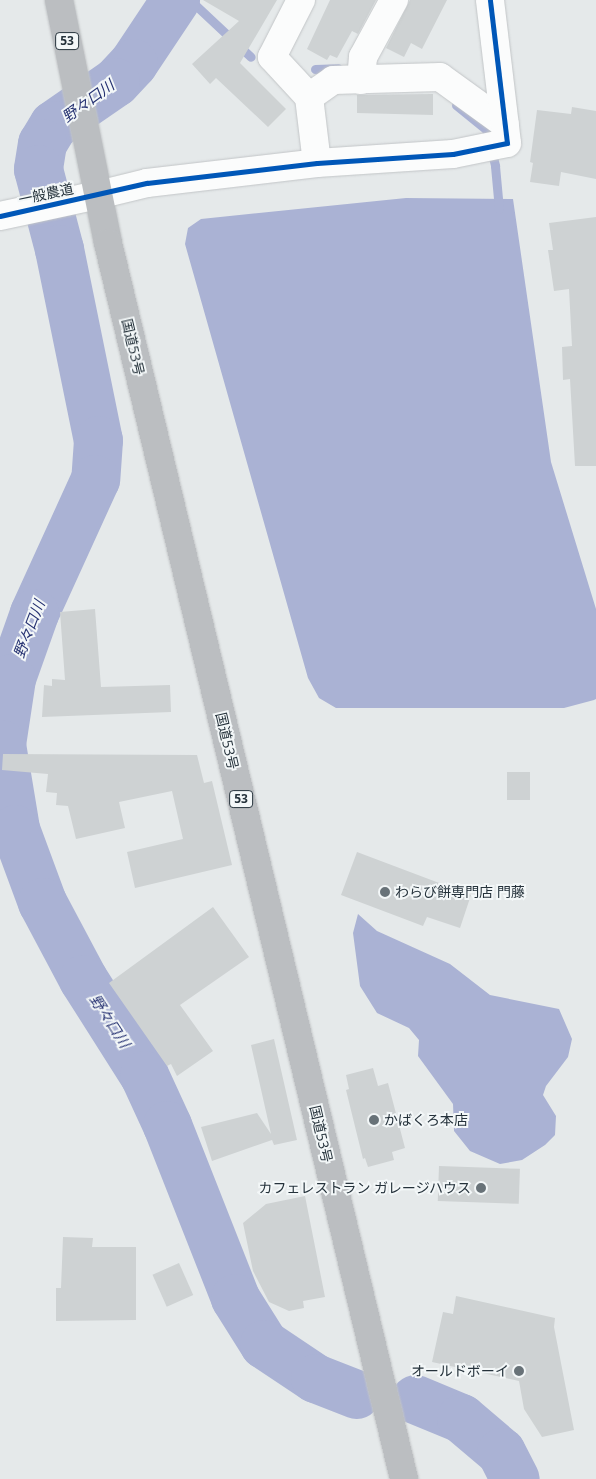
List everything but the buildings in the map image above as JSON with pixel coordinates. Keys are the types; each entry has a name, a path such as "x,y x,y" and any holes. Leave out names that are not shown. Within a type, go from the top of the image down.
{"highway":[{"name":"国道53号","path":"58,0 98,195 404,1479"}],"street":[{"path":"301,0 272,57 309,97 317,164"},
{"path":"361,80 364,57 394,0"},
{"path":"490,0 495,140"},
{"path":"309,97 333,80 440,77 495,140"},
{"name":"一般農道","path":"13,214 147,182 317,164 453,154 495,140"}],"water":[{"path":"406,198 513,199 551,462 596,609 596,699 594,700 564,708 336,708 319,698 308,678 185,244 188,228 201,219"},
{"path":"358,914 377,931 450,964 490,995 559,1009 572,1039 568,1057 546,1086 543,1095 556,1116 555,1135 545,1145 522,1160 500,1164 470,1151 454,1131 453,1104 418,1056 419,1040 409,1028 377,1013 360,986 353,933"}],"waterway":[{"name":"野々口川","path":"175,0 133,63 115,82 53,125 42,143 38,169 59,249 98,440 95,479 34,613 11,678 1,744 15,829 42,902 83,979 144,1075 167,1125 235,1298 264,1344 315,1378 356,1394"},
{"path":"190,0 251,57"},
{"path":"315,69 338,68"},
{"path":"456,105 486,129 495,166 499,209"},
{"name":"野々口川","path":"415,1399 461,1418 501,1452 515,1479"}],"cycle path":[{"path":"0,216 147,183 317,163 453,154 507,143 490,0"}],"place":[{"name":"わらび餅専門店 門藤","path":"385,892"},
{"name":"かばくろ本店","path":"374,1120"},
{"name":"カフェレストラン ガレージハウス","path":"481,1188"},
{"name":"オールドボーイ","path":"519,1371"}]}
